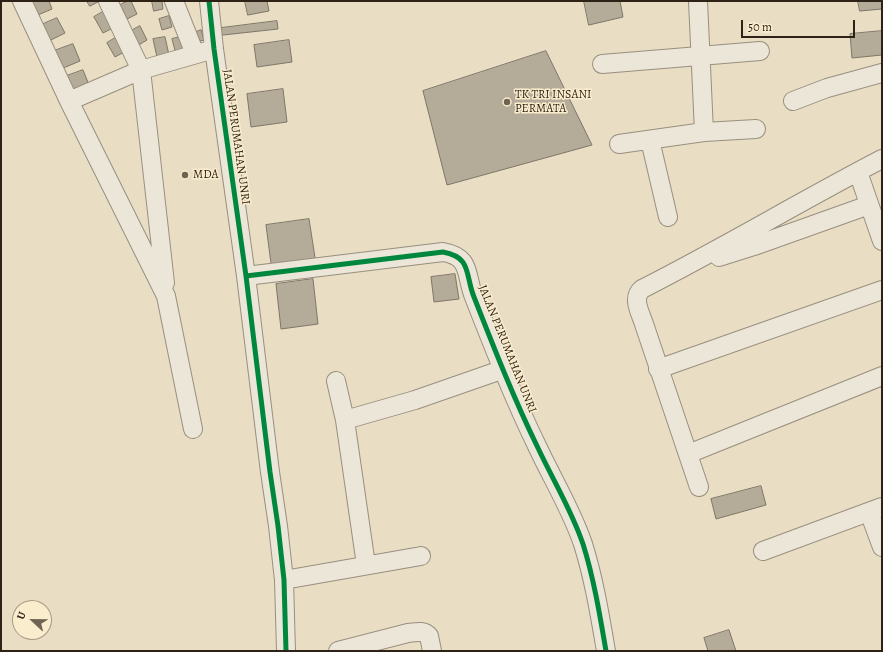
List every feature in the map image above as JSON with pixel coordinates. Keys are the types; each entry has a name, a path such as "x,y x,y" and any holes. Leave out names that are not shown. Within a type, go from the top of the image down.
{"street":[{"path":"22,1 69,102 166,296"},
{"path":"108,1 141,70 166,296 193,429"},
{"path":"174,1 195,54"},
{"name":"JALAN PERUMAHAN UNRI","path":"209,1 214,49 246,276 284,580 286,651"},
{"path":"698,1 702,56 704,124"},
{"path":"69,102 141,70 214,49"},
{"path":"602,64 760,51"},
{"path":"793,101 827,88 882,73"},
{"path":"619,144 650,140 704,124 756,129"},
{"path":"650,140 668,217"},
{"path":"699,487 658,369 636,296 642,289 686,267 882,159"},
{"path":"858,172 882,241"},
{"path":"686,267 754,246 869,205"},
{"name":"JALAN PERUMAHAN UNRI","path":"246,276 443,252 453,254 465,264 473,294 537,447 555,482 582,543 595,595 606,651"},
{"path":"658,369 882,290"},
{"path":"345,420 416,400 504,368"},
{"path":"688,454 882,376"},
{"path":"336,381 345,420 366,565"},
{"path":"763,551 876,509 882,547"},
{"path":"284,580 421,556"},
{"path":"338,651 408,633 424,632 429,636 432,651"}],"building":[{"path":"32,1 49,1 52,9 38,15"},
{"path":"87,1 100,1 90,6"},
{"path":"131,1 137,14 127,19 120,5"},
{"path":"152,1 162,1 163,9 154,11"},
{"path":"245,1 267,1 269,11 248,15"},
{"path":"584,1 620,1 623,17 589,25"},
{"path":"858,1 882,1 882,9 860,11"},
{"path":"106,10 115,27 103,33 94,17"},
{"path":"169,16 172,27 162,30 159,19"},
{"path":"57,18 65,33 49,41 41,25"},
{"path":"277,21 278,29 214,36 213,29"},
{"path":"140,26 147,40 137,46 129,32"},
{"path":"201,30 204,40 200,41 196,32"},
{"path":"882,31 882,55 852,58 850,34"},
{"path":"120,35 128,50 115,57 107,43"},
{"path":"184,36 188,51 176,54 172,39"},
{"path":"165,37 169,55 157,57 153,39"},
{"path":"289,40 292,62 257,67 254,45"},
{"path":"73,44 80,61 61,69 54,51"},
{"name":"TK TRI INSANI PERMATA","path":"546,51 592,145 447,185 423,91"},
{"path":"83,70 89,85 70,93 64,77"},
{"path":"283,89 287,122 251,127 247,94"},
{"path":"309,219 316,264 272,271 266,225"},
{"path":"455,274 459,299 434,302 431,277"},
{"path":"313,279 318,324 281,329 276,284"},
{"path":"761,486 766,505 716,519 711,499"},
{"path":"729,630 736,651 708,651 704,638"}],"cycle path":[{"path":"209,1 214,49 246,276 278,526 284,580 286,651"},
{"path":"246,276 443,252 452,254 459,258 466,268 471,289 512,392 579,532 594,584 606,651"}],"place":[{"name":"TK TRI INSANI PERMATA","path":"507,102"},
{"name":"MDA","path":"185,175"}]}
